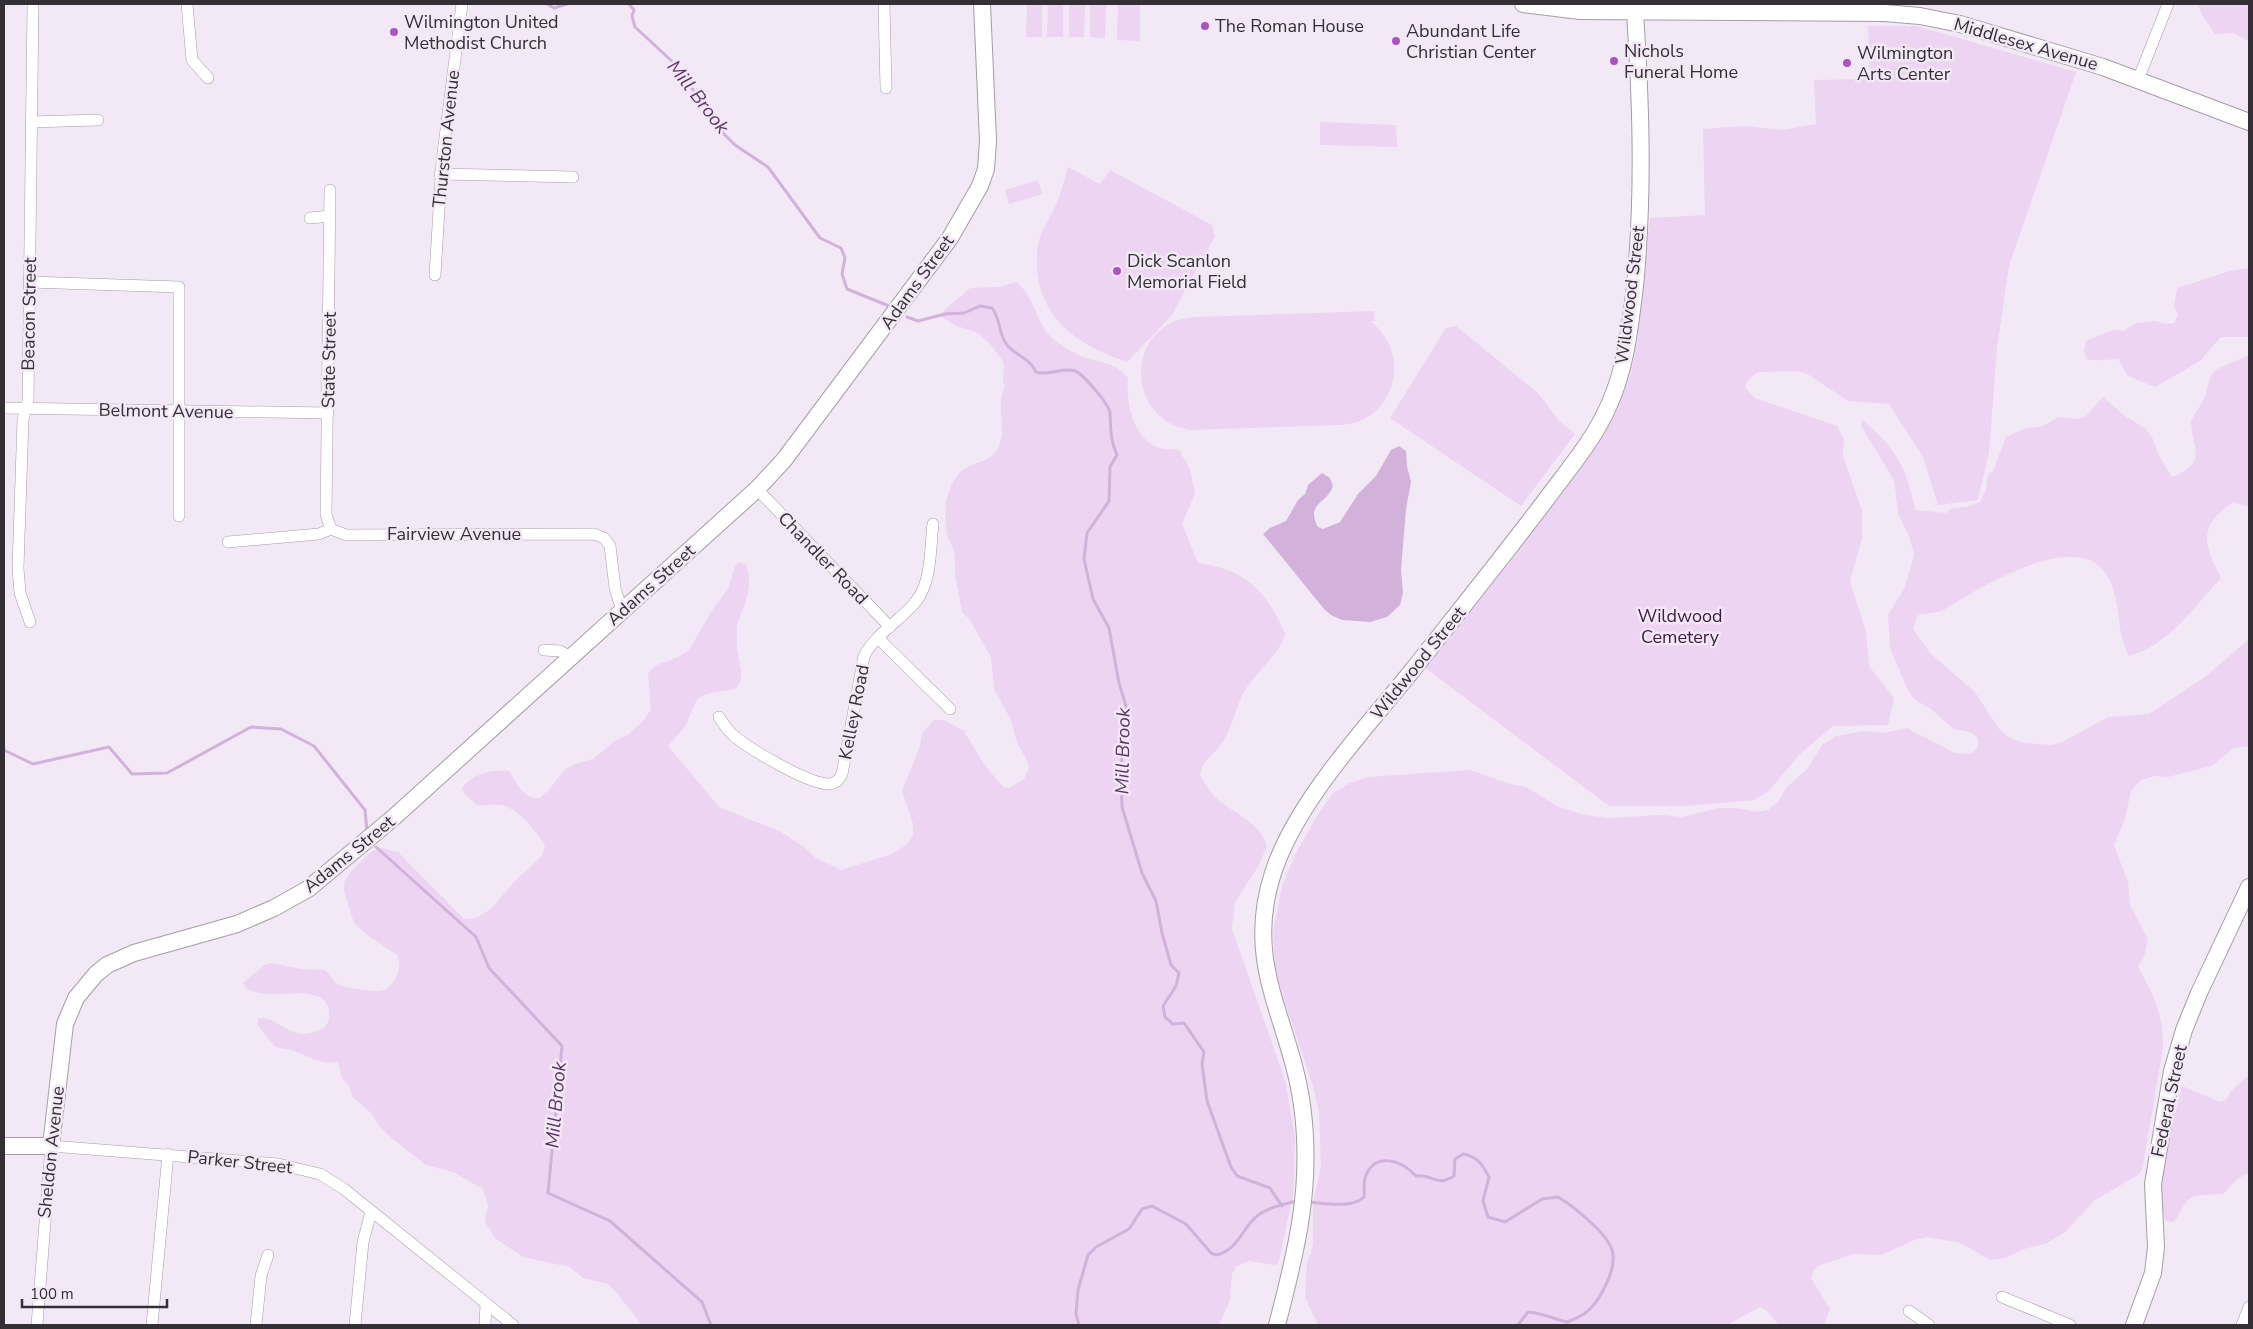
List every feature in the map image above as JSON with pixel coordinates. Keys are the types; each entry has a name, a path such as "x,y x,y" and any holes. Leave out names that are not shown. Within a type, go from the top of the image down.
{"street":[{"name":"Beacon Street","path":"30,622 20,593 18,568 23,419 26,409 33,4"},
{"path":"187,4 192,60 208,78"},
{"name":"Thurston Avenue","path":"435,275 440,174 462,4"},
{"path":"884,4 886,88"},
{"name":"Adams Street","path":"85,985 96,974 120,959 237,924 274,908 308,889 387,824 757,489 793,449 950,238 980,186 987,164 988,141 982,4"},
{"name":"Middlesex Avenue","path":"1523,4 1580,11 1636,12 1712,8 1885,13 1920,16 1964,25 2104,67 2249,122"},
{"path":"2138,80 2168,4"},
{"name":"Wildwood Street","path":"1277,1325 1297,1251 1304,1211 1306,1135 1302,1100 1264,962 1262,924 1267,892 1276,863 1288,837 1323,783 1514,542 1576,459 1608,408 1620,375 1626,347 1638,252 1642,136 1636,12"},
{"path":"31,122 98,120"},
{"path":"440,174 573,177"},
{"name":"State Street","path":"330,190 326,515 331,529"},
{"path":"310,218 330,216"},
{"path":"29,282 179,287 179,516"},
{"name":"Belmont Avenue","path":"4,408 179,412 304,411 328,413"},
{"name":"Chandler Road","path":"757,489 890,627"},
{"name":"Kelley Road","path":"719,717 732,734 765,758 822,782 834,782 842,774 863,659 868,649 909,609 921,594 928,567 933,524"},
{"name":"Fairview Avenue","path":"228,542 319,534 331,529 346,535 597,535 604,538 610,546 614,588 622,611"},
{"path":"878,638 950,709"},
{"path":"544,650 560,651 571,657"},
{"name":"Federal Street","path":"2134,1325 2153,1273 2156,1236 2153,1184 2172,1072 2184,1030 2199,993 2249,888"},
{"name":"Sheldon Avenue","path":"37,1325 51,1146 65,1024 76,998 85,985"},
{"name":"Parker Street","path":"4,1146 51,1146 168,1154 278,1164 307,1170 332,1181 513,1325"},
{"path":"152,1325 168,1154"},
{"path":"355,1325 364,1242 371,1212"},
{"path":"256,1325 262,1276 268,1255"},
{"path":"2002,1298 2070,1325"},
{"path":"485,1325 486,1304"},
{"path":"2242,1325 2249,1307"},
{"path":"1909,1311 1930,1325"}],"green space":[{"path":"1027,4 1042,4 1042,37 1026,37"},
{"path":"1048,4 1063,4 1063,37 1047,37"},
{"path":"1069,4 1085,4 1084,37 1069,37"},
{"path":"1090,4 1106,4 1105,38 1090,37"},
{"path":"1118,4 1140,4 1140,41 1117,40"},
{"path":"2198,4 2249,4 2249,41 2233,33 2215,34 2202,15"},
{"name":"Wildwood Cemetery","path":"1868,26 1917,26 2076,72 2009,266 1997,348 1989,452 1978,500 1938,505 1923,457 1889,404 1848,401 1809,375 1798,371 1758,372 1746,382 1746,389 1755,398 1837,426 1844,439 1843,456 1862,511 1862,539 1850,581 1866,632 1869,666 1894,698 1888,725 1833,726 1800,754 1769,791 1754,800 1687,806 1609,806 1424,667 1583,465 1618,409 1631,373 1637,342 1650,218 1705,215 1703,129 1745,126 1783,130 1816,124 1814,80 1870,79"},
{"path":"1320,122 1396,125 1397,147 1320,145"},
{"name":"Dick Scanlon Memorial Field","path":"1068,167 1100,184 1110,170 1212,225 1215,236 1172,315 1127,362 1088,345 1072,334 1058,321 1047,306 1040,288 1037,268 1039,241 1061,192"},
{"path":"1038,180 1042,194 1009,204 1005,190"},
{"path":"2249,268 2249,337 2221,337 2200,361 2155,387 2128,376 2118,359 2087,359 2084,350 2086,341 2113,330 2123,331 2136,323 2155,321 2165,324 2174,323 2178,315 2174,307 2177,288 2230,271"},
{"path":"1016,282 1027,294 1041,324 1051,337 1076,354 1112,366 1128,378 1130,408 1137,428 1143,437 1162,449 1179,450 1190,469 1195,494 1182,524 1198,563 1229,571 1252,585 1262,594 1285,634 1275,653 1247,687 1228,733 1219,747 1205,762 1200,775 1216,798 1259,831 1267,846 1259,865 1235,902 1232,929 1285,1080 1295,1137 1294,1190 1279,1261 1276,1265 1249,1261 1237,1266 1232,1274 1230,1300 1219,1325 642,1325 608,1284 583,1278 570,1267 523,1257 495,1238 485,1222 488,1205 483,1189 453,1172 426,1165 393,1139 380,1127 370,1112 352,1097 350,1087 342,1079 338,1062 319,1061 291,1050 278,1048 274,1046 257,1024 259,1018 267,1019 302,1034 321,1029 328,1022 329,1017 327,1004 319,997 307,994 262,994 251,990 243,983 265,965 271,963 301,969 325,970 337,983 349,988 381,991 390,986 398,971 399,960 397,955 367,935 354,923 344,890 345,880 351,871 371,852 382,848 398,852 464,919 476,918 491,909 515,881 542,856 545,845 532,827 514,810 501,805 477,805 464,793 462,788 477,776 496,771 509,771 524,793 533,798 539,798 549,790 564,770 575,764 593,759 615,741 628,735 645,719 651,709 648,672 657,665 678,657 689,650 713,609 728,589 735,566 739,562 745,564 749,578 748,593 737,627 737,647 741,679 735,689 706,694 697,699 685,727 668,746 719,807 781,832 804,847 816,858 841,870 892,854 906,845 913,836 913,824 902,791 920,746 922,733 934,720 944,720 964,731 984,764 1003,787 1009,788 1024,779 1029,768 1028,762 1017,743 1011,720 994,689 991,657 970,620 962,612 955,569 955,554 948,538 945,522 949,490 957,476 967,467 990,457 999,446 1002,431 1001,401 1005,386 1003,381 1004,363 991,345 978,333 957,326 940,316 970,288 999,287"},
{"path":"1374,311 1375,321 1370,321 1383,335 1391,350 1394,367 1392,384 1386,399 1375,412 1360,421 1341,425 1189,430 1167,422 1152,407 1143,390 1141,370 1145,351 1156,335 1172,322 1195,317"},
{"path":"1456,326 1539,394 1559,421 1575,434 1521,506 1390,418 1446,328"},
{"path":"2249,355 2249,507 2233,502 2214,520 2207,536 2208,545 2210,555 2221,578 2180,624 2156,644 2129,656 2121,635 2116,601 2109,579 2103,570 2088,560 2069,557 2048,560 2025,567 2002,577 1944,610 1918,615 1913,629 1930,653 1975,692 1999,729 2010,738 2024,743 2051,745 2064,741 2108,717 2149,714 2205,677 2249,639 2249,746 2234,748 2211,766 2168,777 2154,776 2141,780 2131,791 2124,822 2114,845 2128,882 2130,905 2148,939 2145,954 2138,967 2157,1006 2163,1035 2163,1048 2142,1170 2138,1175 2095,1200 2064,1233 2045,1244 2024,1249 2005,1258 1990,1260 1961,1243 1927,1237 1914,1240 1881,1255 1853,1254 1818,1266 1813,1271 1811,1278 1830,1309 1824,1325 1779,1325 1766,1310 1760,1307 1727,1325 1318,1325 1305,1297 1307,1264 1313,1245 1313,1202 1321,1167 1319,1113 1313,1086 1282,994 1275,966 1273,933 1282,886 1295,855 1315,819 1333,793 1350,783 1368,777 1470,770 1510,784 1526,787 1559,807 1581,814 1607,818 1661,815 1682,817 1718,808 1737,808 1757,812 1768,810 1779,801 1785,789 1807,769 1823,744 1836,736 1864,731 1884,733 1907,728 1955,753 1971,754 1978,747 1978,738 1970,732 1954,729 1931,709 1914,699 1908,690 1890,648 1888,615 1905,587 1914,555 1910,539 1898,513 1894,480 1863,429 1861,425 1863,420 1884,440 1904,470 1915,510 1946,513 1952,508 1966,507 1980,502 1986,489 1988,474 1993,471 2006,437 2023,429 2043,426 2058,417 2078,419 2086,416 2103,397 2126,417 2145,428 2152,437 2159,456 2172,477 2191,466 2195,460 2196,454 2191,421 2205,397 2210,377 2217,369"},
{"path":"2249,1075 2249,1173 2237,1179 2223,1194 2190,1198 2173,1222 2166,1221 2163,1208 2163,1174 2182,1086 2220,1102 2227,1099 2230,1092"}],"shaded area":[{"path":"1399,446 1406,451 1411,482 1406,509 1401,570 1403,593 1400,605 1387,617 1370,622 1342,620 1324,609 1263,534 1270,528 1286,521 1298,500 1305,494 1308,485 1322,473 1330,478 1333,486 1326,497 1315,508 1315,519 1318,527 1323,529 1340,522 1358,494 1376,476 1391,450"}],"waterway":[{"name":"Mill Brook","path":"547,4 554,8 567,4"},
{"name":"Mill Brook","path":"629,4 634,10 632,16 635,27 675,64 723,133 735,145 768,167 820,238 841,248 845,258 842,274 847,289 889,306"},
{"name":"Mill Brook","path":"907,317 918,321 945,314 964,313 980,306 992,308 997,317 1004,341 1014,352 1027,360 1036,372 1046,373 1070,370 1079,373 1109,409 1112,439 1117,455 1110,467 1109,501 1087,533 1084,559 1093,599 1109,628 1119,683 1126,706 1126,733 1121,765 1122,807 1142,873 1156,901 1171,965 1179,973 1176,986 1163,1006 1165,1017 1173,1024 1184,1023 1204,1052 1202,1064 1207,1101 1231,1167 1237,1176 1270,1188 1282,1206"},
{"name":"Mill Brook","path":"4,750 33,764 109,747 132,774 167,773 251,727 281,729 314,746 365,810 367,831"},
{"name":"Mill Brook","path":"376,847 476,937 489,968 562,1046 548,1193 610,1221 702,1302 711,1325"},
{"path":"1308,1202 1345,1204 1359,1201 1364,1197 1364,1180 1369,1170 1381,1161 1396,1162 1416,1176 1426,1176 1442,1181 1454,1176 1455,1159 1463,1154 1479,1162 1489,1177 1483,1201 1488,1217 1505,1222 1542,1199 1558,1197 1589,1220 1609,1243 1613,1258 1610,1276 1596,1302 1584,1314 1567,1322 1528,1312 1518,1325"},
{"path":"1079,1325 1076,1314 1078,1290 1088,1255 1096,1247 1129,1229 1142,1209 1152,1206 1186,1224 1211,1253 1216,1255 1229,1249 1260,1214 1275,1207 1297,1201"}],"place":[{"name":"The Roman House","path":"1205,26"},
{"name":"Wilmington United Methodist Church","path":"394,32"},
{"name":"Abundant Life Christian Center","path":"1396,41"},
{"name":"Nichols Funeral Home","path":"1614,61"},
{"name":"Wilmington Arts Center","path":"1847,63"},
{"name":"Dick Scanlon Memorial Field","path":"1117,271"}]}
